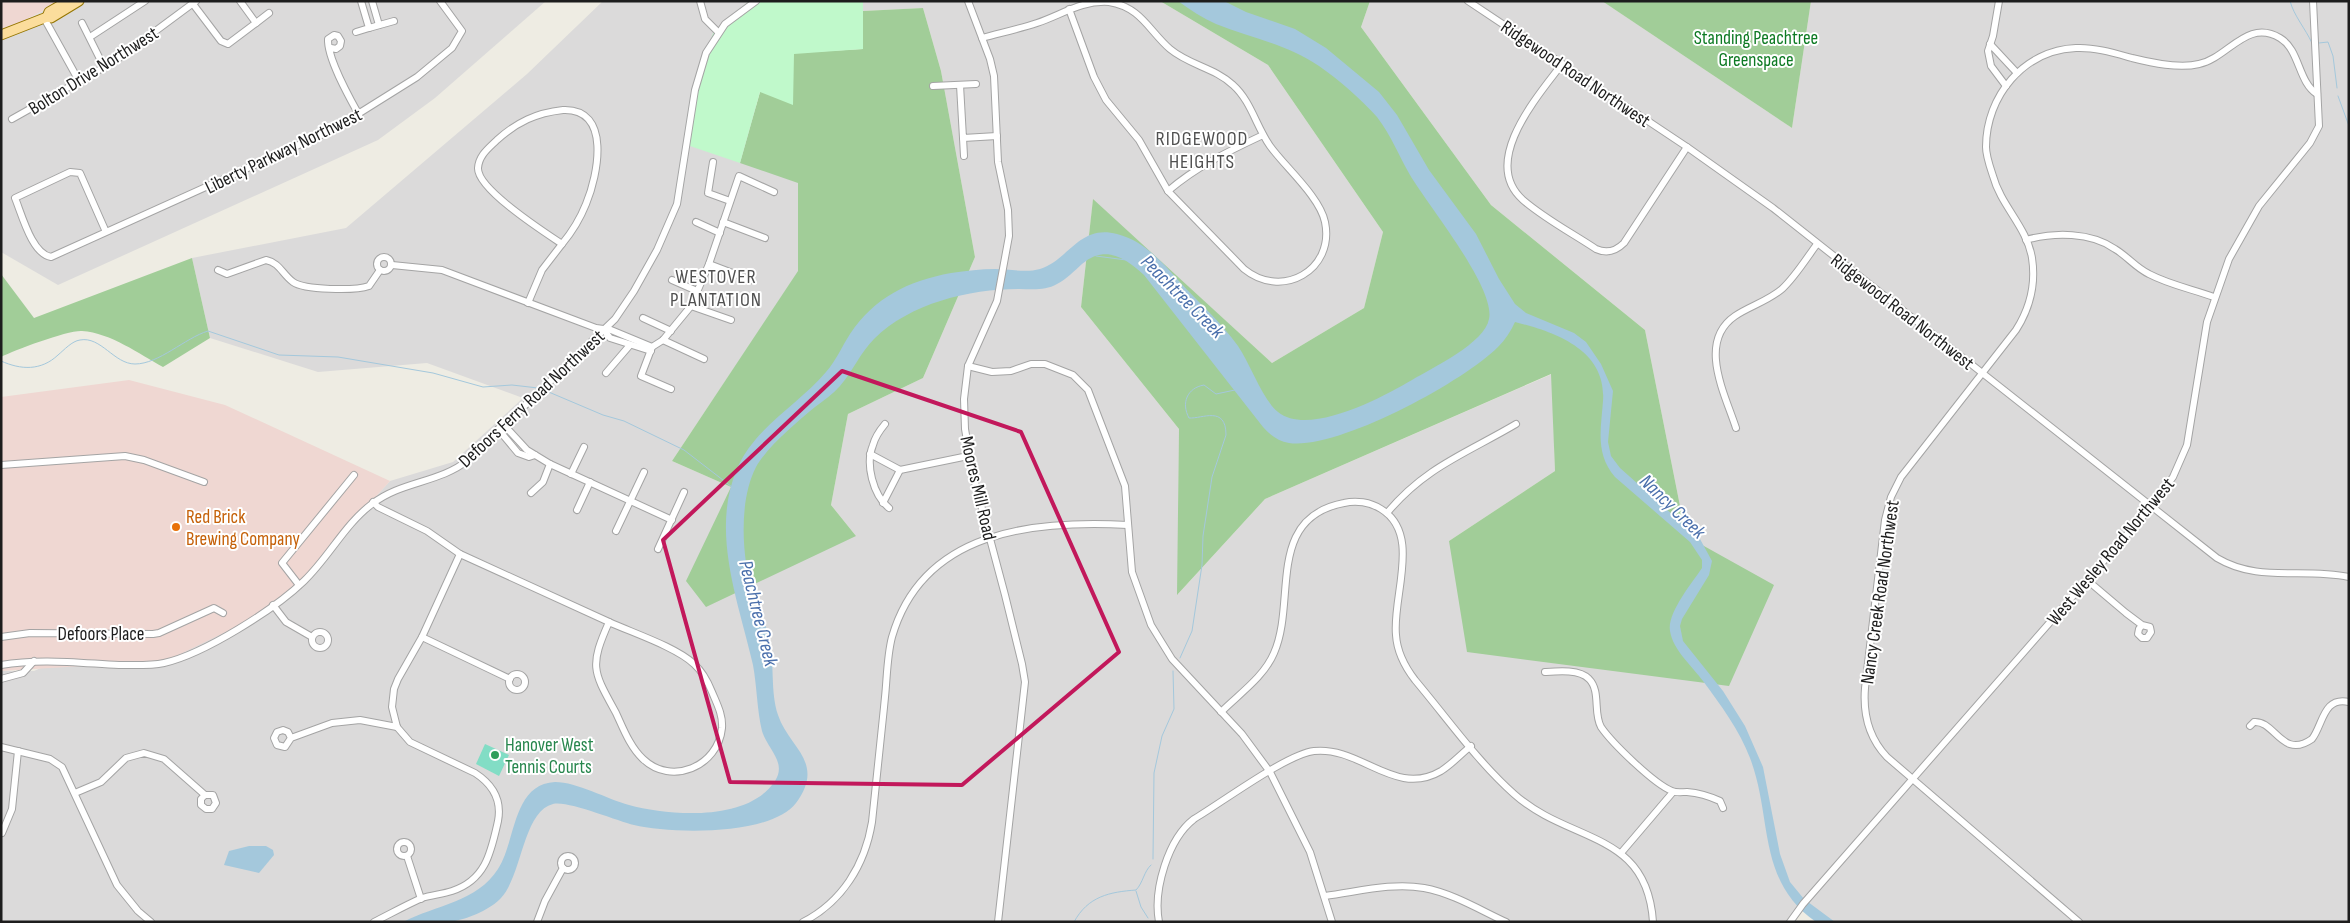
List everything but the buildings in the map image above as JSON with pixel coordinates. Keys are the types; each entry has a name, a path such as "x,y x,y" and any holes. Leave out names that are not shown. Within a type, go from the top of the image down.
{"main road":[{"path":"45,17 49,12 68,1"},
{"path":"1,35 45,17 53,17 79,1"}],"street":[{"path":"90,37 144,1"},
{"path":"240,1 256,23"},
{"path":"372,1 379,25"},
{"name":"Liberty Parkway Northwest","path":"106,232 80,173 70,172 15,198 35,247 44,256 51,257 334,130 417,77 460,39 462,31 440,1"},
{"path":"700,1 705,18 718,32"},
{"name":"Defoors Ferry Road Northwest","path":"1,664 34,661 130,665 162,664 204,647 273,605 299,584 373,502 398,489 453,471 468,460 615,319 634,290 674,215 681,182 696,82 706,53 718,32 733,17 756,1"},
{"name":"Moores Mill Road","path":"968,1 994,76 998,162 1009,224 1005,263 997,301 968,366 964,399 968,456 1025,682 998,922"},
{"name":"Ridgewood Road Northwest","path":"1468,1 1688,147 1773,208 2216,558 2239,569 2262,573 2323,572 2349,577"},
{"path":"1999,1 1988,51 1991,66 2006,86"},
{"name":"West Wesley Road Northwest","path":"1791,920 1808,898 2151,507 2173,477 2187,445 2201,347 2214,296 2229,259 2250,220 2317,132 2320,120 2313,1"},
{"path":"364,2 370,28"},
{"path":"982,38 1037,23 1069,9 1103,2 1118,4 1133,11 1151,26 1171,50 1186,60 1217,73 1233,85 1247,102 1263,135 1311,196 1325,220 1326,237 1322,252 1314,266 1300,277 1288,282 1263,281 1252,276 1168,191 1138,140 1101,92 1069,9"},
{"path":"195,3 224,44 228,44 269,13"},
{"name":"Bolton Drive Northwest","path":"12,119 132,50 195,3"},
{"path":"45,17 79,81"},
{"path":"356,32 394,21"},
{"path":"82,23 104,67"},
{"name":"Nancy Creek Road Northwest","path":"2079,922 1913,779 1878,746 1869,726 1865,707 1865,688 1886,520 1891,497 1901,478 2016,330 2028,306 2033,274 2026,240 1998,191 1987,152 1991,116 2006,86 2017,73 2041,55 2076,48 2176,65 2197,65 2217,57 2249,34 2264,32 2274,35 2286,44 2310,88 2317,94"},
{"path":"1990,44 2017,73"},
{"path":"331,48 331,57 345,91 359,115"},
{"path":"1562,64 1522,122 1508,150 1506,166 1510,181 1517,194 1528,204 1596,249 1605,252 1614,250 1624,243 1688,147"},
{"path":"933,86 976,84"},
{"path":"960,85 964,156"},
{"path":"528,303 542,270 562,244 576,225 587,202 594,176 597,136 592,123 582,114 568,110 540,114 515,125 484,152 478,167 480,176 485,184 529,221 562,244"},
{"path":"1168,191 1186,175 1263,135"},
{"path":"963,138 997,136"},
{"path":"714,162 708,193 730,201"},
{"path":"671,389 640,376 652,349 663,340 691,306 710,264 722,222 739,176 774,192"},
{"path":"696,222 720,233"},
{"path":"722,222 765,238"},
{"path":"2026,240 2062,236 2096,238 2116,249 2149,274 2175,285 2214,296"},
{"path":"1736,428 1716,362 1716,348 1720,334 1735,316 1782,289 1817,244"},
{"path":"380,270 377,265 380,258 387,257 392,265"},
{"path":"218,270 227,274 266,260 276,264 292,281 303,286 352,289 369,286 380,270"},
{"path":"710,264 751,280"},
{"path":"392,265 442,270 604,330 612,330 652,349"},
{"path":"380,270 388,270 392,265"},
{"path":"672,280 697,291"},
{"path":"691,306 731,320"},
{"path":"643,318 671,331"},
{"path":"604,330 610,338 630,345 652,349"},
{"path":"663,340 704,358"},
{"path":"606,373 630,345"},
{"path":"968,366 992,372 1011,371 1032,364 1045,364 1064,370 1080,381 1093,400 1121,474 1127,499 1132,572 1151,625 1172,659 1250,744 1270,772 1310,852 1332,922"},
{"path":"885,424 872,446 870,454 871,473 886,505 900,470"},
{"path":"1387,513 1407,490 1430,472 1516,424"},
{"path":"501,427 518,453 529,457 535,455 550,464 672,520"},
{"path":"572,474 584,447"},
{"path":"870,454 900,470 968,456"},
{"path":"1,465 125,456 149,461 204,482"},
{"path":"531,493 543,482 550,464"},
{"path":"616,532 644,472"},
{"path":"299,584 282,563 354,475"},
{"path":"577,510 590,482"},
{"path":"658,549 684,492"},
{"path":"373,502 378,507 427,531 460,554 684,656 704,676 719,708 722,727 716,749 700,765 683,771 665,771 648,763 635,750 596,672 596,651 609,622"},
{"path":"1221,712 1262,673 1274,654 1279,637 1289,554 1294,539 1303,526 1322,511 1345,502 1367,503 1387,513 1398,526 1403,543 1395,624 1400,654 1412,676 1502,784 1530,807 1554,821 1621,853 1637,869 1645,882 1650,896 1653,922"},
{"path":"803,922 838,895 854,874 866,849 872,822 890,646 904,607 918,584 939,563 962,548 990,538 1052,524 1128,525"},
{"path":"374,922 421,899 460,888 480,873 490,854 498,818 498,805 494,790 484,778 416,746 397,727 392,707 394,689 422,637 460,554"},
{"path":"2087,580 2142,625"},
{"path":"273,605 286,622 312,637"},
{"name":"Defoors Place","path":"1,637 30,633 152,634 159,633 214,608 223,613"},
{"path":"422,637 510,679"},
{"path":"1,679 23,673 34,661"},
{"path":"1545,672 1563,670 1583,675 1590,680 1602,728 1650,776 1673,792 1704,794 1720,801 1722,808"},
{"path":"2250,726 2254,722 2260,722 2284,742 2298,745 2312,739 2322,715 2330,706 2340,702 2349,702"},
{"path":"291,738 339,722 360,720 397,727"},
{"path":"1158,922 1157,898 1159,885 1182,830 1194,819 1301,754 1326,750 1347,754 1396,777 1419,779 1441,771 1470,746"},
{"path":"1,747 58,763 66,771 117,885 138,911 151,922"},
{"path":"2,833 12,809 18,751"},
{"path":"76,793 101,782 126,758 144,753 164,759 205,795"},
{"path":"1621,853 1673,792"},
{"path":"407,856 421,899"},
{"path":"537,922 545,901 563,868"},
{"path":"1325,896 1395,886 1422,887 1443,894 1506,922"}],"highlighted area":[{"path":"842,371 1021,432 1119,652 962,785 730,782 663,540"}],"shaded area":[{"path":"1,1 61,1 1,33"},
{"path":"61,1 546,1 435,98 378,140 58,285 1,252 1,34"},
{"path":"603,1 749,1 714,31 798,183 798,272 672,461 731,487 856,536 831,505 848,414 923,378 975,257 941,71 923,8 863,11 863,1 1160,1 1268,65 1383,232 1364,308 1272,363 1093,200 1081,307 1179,429 1178,594 1265,499 1552,374 1555,471 1449,541 1686,536 1645,330 1491,205 1361,27 1370,1 1602,1 1792,128 1811,1 2349,1 2349,922 1827,922 1803,911 1794,922 1,922 1,671 34,671 343,533 390,481 453,462 523,398 427,363 318,372 210,338 192,258 346,228 527,74"},
{"path":"129,380 225,405 390,481 343,533 328,555 280,599 238,626 166,661 1,671 1,397"}],"green space":[{"path":"749,1 863,1 863,49 794,54 793,105 760,92 740,163 684,144 698,71 714,31"},
{"path":"1160,1 1370,1 1361,27 1491,205 1645,330 1686,536 1774,585 1729,686 1467,652 1449,541 1555,471 1551,374 1265,499 1177,595 1179,429 1081,307 1093,199 1272,363 1364,308 1383,232 1268,65"},
{"name":"Standing Peachtree Greenspace","path":"1602,1 1811,1 1792,128"},
{"path":"923,8 941,71 975,257 923,378 848,414 831,505 856,536 706,607 686,581 731,487 672,461 798,271 798,183 740,163 760,92 794,53 863,49 863,11"},
{"path":"192,258 210,338 163,367 114,340 82,331 29,345 1,357 1,274 34,318"},
{"path":"485,744 509,755 499,776 476,764"}],"water":[{"path":"1178,1 1224,1 1246,12 1295,29 1326,48 1379,92 1397,115 1429,170 1476,234 1499,279 1515,304 1526,313 1574,333 1586,342 1601,364 1613,391 1608,442 1611,456 1620,468 1700,539 1712,561 1709,575 1682,619 1680,626 1683,641 1723,691 1745,726 1763,767 1780,854 1790,882 1804,899 1835,922 1816,922 1797,905 1784,887 1769,847 1757,781 1746,748 1723,708 1675,645 1670,631 1672,616 1681,598 1702,568 1702,560 1690,542 1615,477 1609,468 1604,459 1601,441 1602,383 1597,369 1587,356 1576,346 1561,338 1546,331 1515,322 1501,344 1481,361 1429,395 1399,411 1337,436 1311,442 1289,443 1281,441 1268,433 1144,275 1123,259 1107,254 1091,258 1064,280 1048,288 1000,290 961,295 923,307 905,316 874,339 840,386 783,435 767,451 756,467 750,481 744,513 746,565 753,595 769,638 774,696 778,715 806,766 807,777 804,789 796,803 783,814 765,822 744,827 695,831 634,825 569,805 553,804 543,809 535,819 508,888 492,906 480,913 455,921 403,922 467,896 489,880 504,858 523,803 530,793 541,785 555,782 564,783 629,805 665,812 686,813 728,810 747,804 763,794 775,781 779,768 778,762 762,731 753,665 730,567 726,517 729,493 737,469 754,441 830,368 850,334 870,310 894,293 935,276 951,273 990,269 1023,271 1040,269 1050,265 1075,244 1093,234 1104,232 1127,237 1136,241 1151,253 1217,320 1238,346 1272,406 1278,412 1291,418 1308,420 1346,412 1383,396 1444,362 1478,337 1489,319 1488,305 1482,288 1472,267 1410,175 1391,138 1377,117 1342,84 1307,58 1282,47 1216,24"},
{"path":"249,846 266,846 273,850 274,855 259,873 224,865 229,851"}],"waterway":[{"path":"2290,1 2294,12 2312,43"},
{"path":"2319,43 2328,42 2333,56 2337,88"},
{"path":"2338,96 2349,126"},
{"name":"Peachtree Creek","path":"1096,256 1126,260"},
{"path":"1,361 23,367 38,366 45,364 74,342 88,340 127,363 144,363 208,331 279,355 338,357 433,373 483,387 512,385 538,388"},
{"path":"1180,658 1192,631 1212,477 1226,435 1225,426 1218,417 1189,418 1186,407 1187,397 1193,389 1204,385 1216,394 1235,390"},
{"path":"544,390 603,415 624,421 684,450 732,487"},
{"path":"1153,859 1154,773 1162,736 1174,709 1173,671"},
{"path":"1074,922 1086,906 1100,897 1117,892 1136,890 1151,865"},
{"path":"1136,891 1141,907 1148,918"}],"place":[{"name":"Red Brick Brewing Company","path":"176,527"},
{"name":"Hanover West Tennis Courts","path":"495,755"}],"district":[{"name":"RIDGEWOOD HEIGHTS","path":"1202,150"},
{"name":"WESTOVER PLANTATION","path":"716,288"}],"water label":[{"name":"Nancy Creek","path":"1673,506"}]}
